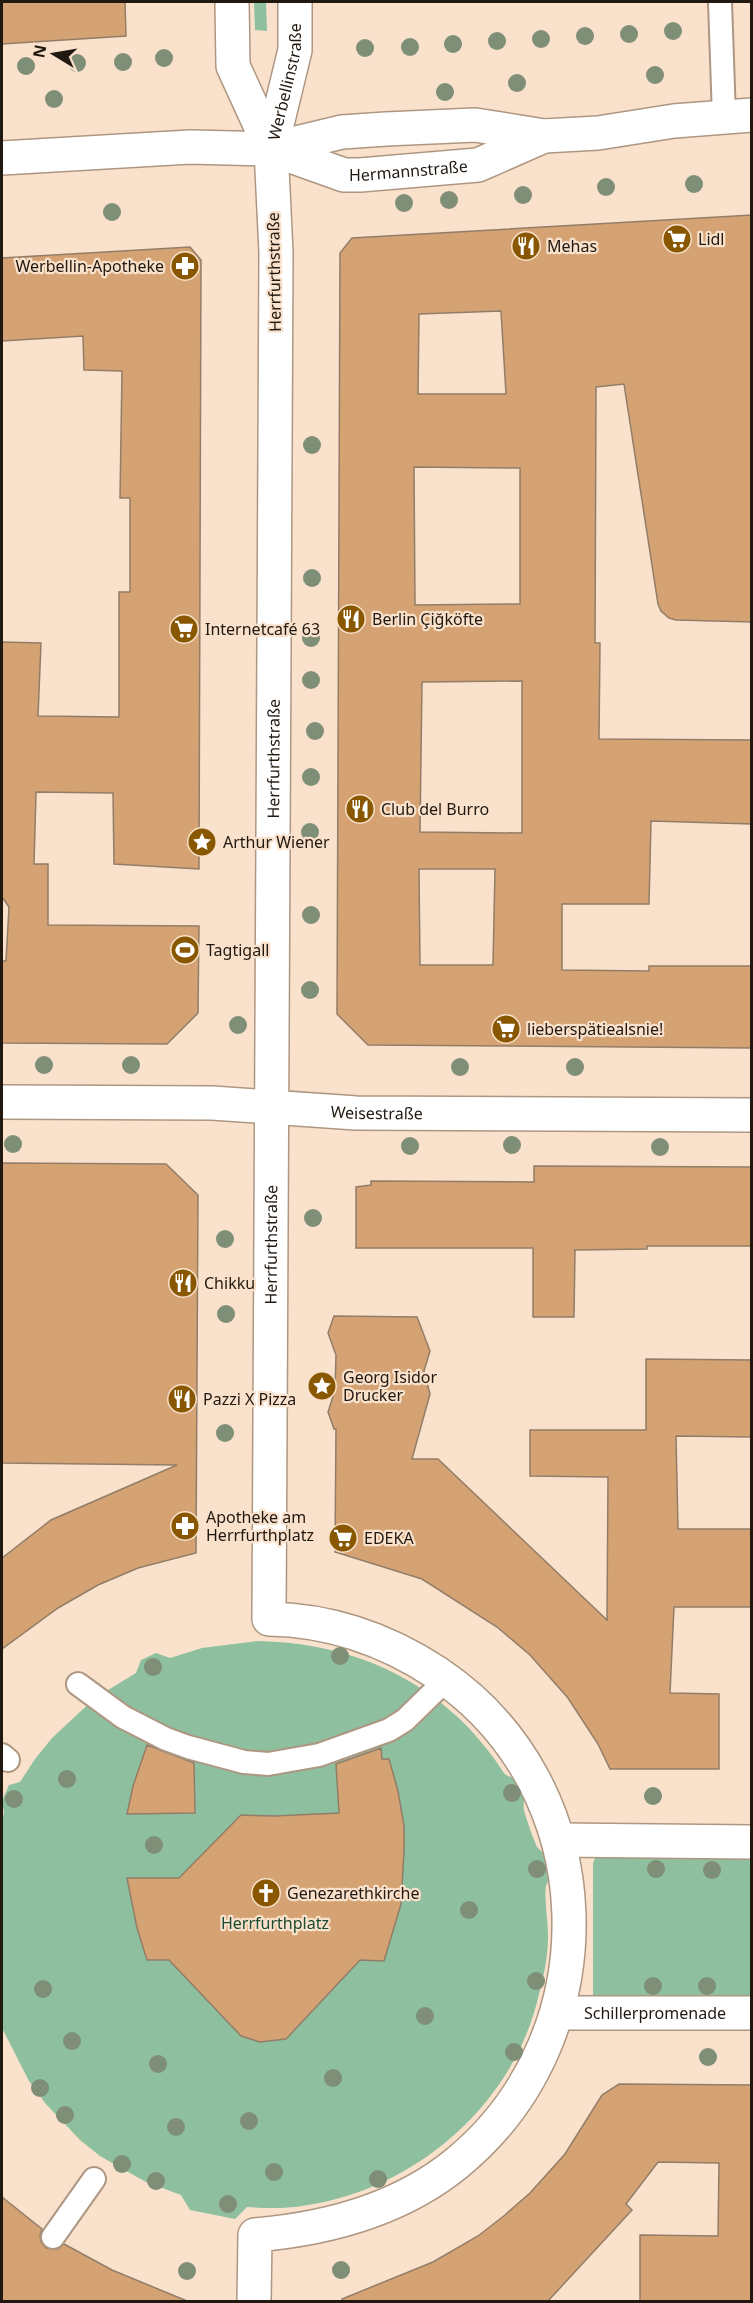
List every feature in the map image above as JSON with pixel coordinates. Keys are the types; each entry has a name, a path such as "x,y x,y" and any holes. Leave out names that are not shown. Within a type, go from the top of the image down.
{"street":[{"name":"Werbellinstraße","path":"232,2 233,66 271,149"},
{"name":"Werbellinstraße","path":"271,149 295,50 295,2"},
{"name":"Hermannstraße","path":"2,158 190,147 271,149 342,132 475,125 544,136 598,133 661,122 738,116"},
{"name":"Hermannstraße","path":"271,149 344,175 360,175 478,165 544,136"},
{"name":"Herrfurthstraße","path":"271,149 276,252 269,1619 320,1624 367,1637 418,1660 446,1680"},
{"name":"Weisestraße","path":"2,1102 212,1103 356,1113 752,1115"},
{"path":"254,2301 255,2235 290,2232 360,2214 409,2194 458,2162 488,2133 514,2100 541,2054 556,2013 566,1969 570,1925 568,1885 559,1840 536,1782 521,1758 478,1706 446,1680"},
{"path":"559,1840 752,1842"},
{"name":"Schillerpromenade","path":"556,2013 752,2013"}],"lane":[{"path":"720,2 738,116"},
{"path":"78,1684 123,1717 166,1739 234,1760 268,1764 319,1755 389,1730 405,1720 446,1680"},
{"path":"53,2237 94,2179"}],"green space":[{"path":"254,2 266,2 267,31 255,30"},
{"name":"Herrfurthplatz","path":"258,1641 317,1647 371,1662 397,1674 445,1706 467,1726 505,1774 521,1779 525,1793 524,1810 530,1830 538,1848 552,1862 553,1869 546,1886 548,1943 539,1994 526,2035 507,2072 482,2106 453,2136 419,2162 382,2182 343,2197 302,2206 247,2207 235,2219 190,2210 181,2195 146,2182 100,2156 80,2140 45,2103 29,2081 2,2028 2,1820 4,1813 2,1801 9,1785 20,1782 52,1738 95,1698 136,1673 141,1660 156,1653 170,1658 202,1648"},
{"path":"596,1856 751,1856 751,1999 596,1998 593,1996 593,1863"}],"building":[{"path":"2,2 125,2 126,36 2,44"},
{"path":"752,215 752,622 676,620 669,618 661,611 658,604 624,384 596,387 595,643 600,643 599,739 752,740 752,824 651,821 649,904 562,904 562,970 649,971 649,966 752,966 752,1048 368,1045 337,1014 340,253 352,238","holes":["501,311 506,394 418,394 419,314","414,467 520,468 520,604 415,605","522,681 522,833 420,832 422,682","419,869 495,869 493,965 420,965"]},
{"path":"190,247 201,260 199,869 114,864 113,793 36,792 34,864 48,864 48,925 199,926 198,1013 167,1044 2,1043 2,961 6,961 9,907 2,897 2,642 41,643 38,716 119,717 119,592 130,592 130,498 120,498 122,371 84,370 83,336 2,341 2,258"},
{"path":"2,1163 166,1164 198,1195 196,1553 138,1568 98,1585 58,1608 2,1649 2,1558 51,1520 177,1465 2,1463"},
{"path":"534,1166 752,1167 752,1246 647,1246 647,1249 575,1250 574,1317 533,1317 533,1248 356,1248 356,1187 371,1185 371,1181 534,1182"},
{"path":"334,1316 417,1317 430,1351 424,1371 430,1394 412,1459 438,1459 607,1620 608,1477 530,1476 530,1430 646,1430 646,1359 752,1360 752,1437 676,1436 678,1529 752,1529 752,1607 674,1607 670,1693 719,1694 719,1769 610,1769 598,1744 568,1698 530,1655 497,1627 422,1579 335,1552 336,1429 334,1429 328,1412 335,1390 336,1355 328,1333"},
{"path":"147,1745 194,1763 195,1813 127,1814 133,1786"},
{"name":"Genezarethkirche","path":"381,1748 382,1759 389,1759 404,1826 401,1904 384,1961 360,1960 286,2039 260,2042 241,2036 169,1960 147,1960 137,1928 127,1878 179,1878 241,1815 339,1813 336,1764"},
{"path":"619,2084 752,2085 752,2301 640,2301 640,2235 718,2236 719,2163 658,2162 626,2204 632,2210 548,2301 342,2301 342,2299 433,2262 478,2236 505,2215 530,2193 565,2154 602,2095"},
{"path":"2,2197 42,2229 41,2242 46,2248 58,2249 64,2244 112,2270 187,2301 2,2301"}],"place":[{"name":"Lidl","path":"677,239"},
{"name":"Mehas","path":"526,246"},
{"name":"Werbellin-Apotheke","path":"185,266"},
{"name":"Berlin Çiğköfte","path":"351,619"},
{"name":"Internetcafé 63","path":"184,629"},
{"name":"Club del Burro","path":"360,809"},
{"name":"Arthur Wiener","path":"202,842"},
{"name":"Tagtigall","path":"185,950"},
{"name":"lieberspätiealsnie!","path":"506,1029"},
{"name":"Chikku","path":"183,1283"},
{"name":"Georg Isidor Drucker","path":"322,1386"},
{"name":"Pazzi X Pizza","path":"182,1399"},
{"name":"Apotheke am Herrfurthplatz","path":"185,1526"},
{"name":"EDEKA","path":"343,1538"},
{"name":"Genezarethkirche","path":"266,1893"}]}
